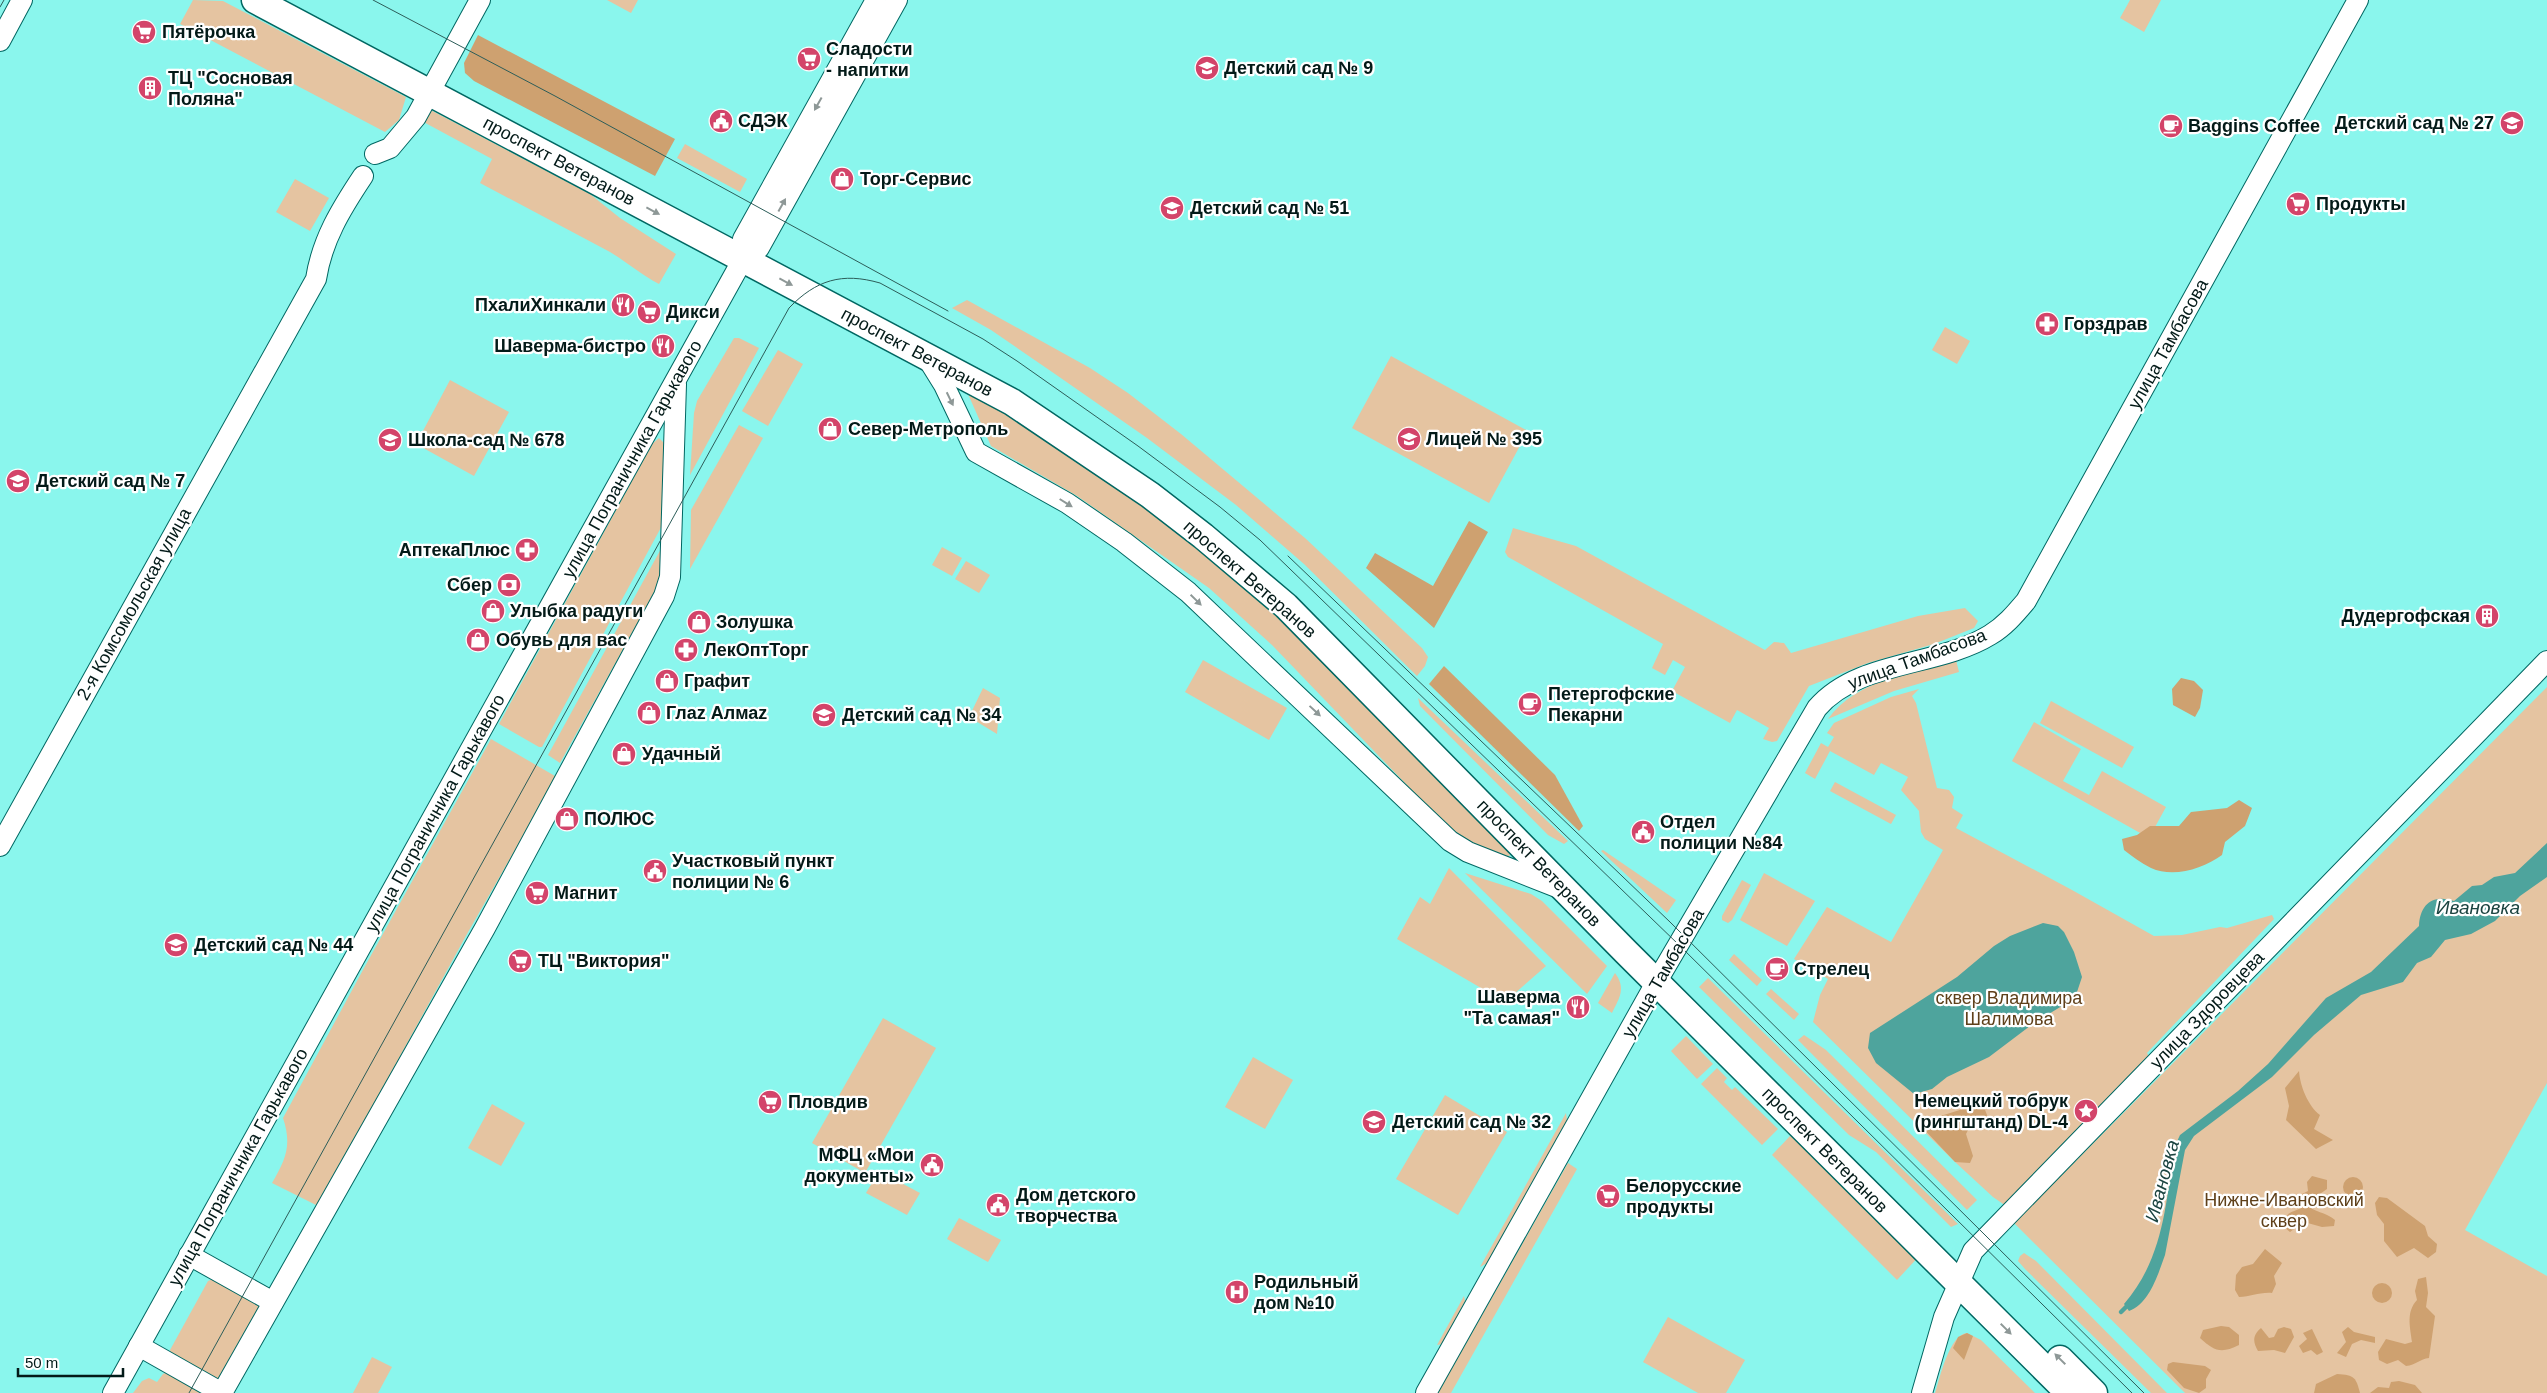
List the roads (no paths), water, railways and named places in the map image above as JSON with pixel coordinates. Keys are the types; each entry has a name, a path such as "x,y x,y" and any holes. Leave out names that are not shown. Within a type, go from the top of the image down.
{"main road":[{"name":"проспект Ветеранов","path":"255,0 434,85 748,249 988,369 1156,481 1213,524 1298,596 1580,883 1662,974"},
{"name":"проспект Ветеранов","path":"290,0 434,85"},
{"name":"проспект Ветеранов","path":"748,249 926,356 1012,402 1150,495 1259,582 1311,630 1566,890 1662,974 1825,1128 1962,1274 2069,1393"},
{"name":"проспект Ветеранов","path":"1962,1274 2094,1393"}],"street":[{"path":"0,40 22,0"},
{"path":"375,154 390,148 408,128 434,85 480,0"},
{"name":"улица Пограничника Гарькавого","path":"113,1393 677,380 748,249 876,0"},
{"name":"улица Пограничника Гарькавого","path":"748,249 896,0"},
{"name":"улица Тамбасова","path":"1426,1393 1662,974 1810,720 1826,696 1840,687 1857,680 1956,650 1989,636 2007,623 2026,601 2358,0"},
{"name":"2-я Комсомольская улица","path":"0,846 316,279 319,259 328,234 363,176"},
{"path":"926,356 944,386 976,452 1067,503 1124,542 1188,592 1450,841 1468,852 1566,890"},
{"path":"139,1346 222,1393 484,928 664,596 670,577 677,380"},
{"name":"улица Здоровцева","path":"1922,1393 1944,1317 1973,1251 2547,661"},
{"path":"190,1255 273,1302"}],"water":[{"name":"Ивановка","path":"2547,843 2547,877 2520,896 2495,921 2471,934 2445,940 2431,957 2417,963 2403,982 2361,995 2314,1035 2272,1077 2194,1136 2185,1150 2165,1255 2148,1295 2129,1311 2124,1304 2137,1287 2147,1269 2161,1230 2174,1148 2180,1135 2238,1091 2268,1064 2326,998 2371,972 2419,926 2422,912 2429,903 2440,899 2454,901 2472,886 2482,885 2494,877 2515,873"},
{"path":"2043,923 2058,926 2064,932 2074,952 2082,977 2075,998 2034,1023 1989,1057 1947,1077 1932,1089 1914,1094 1876,1063 1868,1048 1870,1033 1957,977 1994,946 2010,936"}],"waterway":[{"name":"Ивановка","path":"2121,1312 2129,1304"}],"tram line":[{"path":"0,7 4,0"},
{"path":"373,0 555,96 948,311"},
{"path":"189,1393 789,308 799,298 820,285 830,281 854,278 880,283 983,339 1138,446 1220,507 1260,540 1679,945 2132,1393"},
{"path":"1288,556 1670,922 2144,1393"}],"place":[{"name":"Пятёрочка","path":"144,32"},
{"name":"Сладости - напитки","path":"809,59"},
{"name":"Детский сад № 9","path":"1207,68"},
{"name":"ТЦ \"Сосновая Поляна\"","path":"150,88"},
{"name":"СДЭК","path":"721,121"},
{"name":"Детский сад № 27","path":"2512,123"},
{"name":"Baggins Coffee","path":"2171,126"},
{"name":"Торг-Сервис","path":"842,179"},
{"name":"Продукты","path":"2298,204"},
{"name":"Детский сад № 51","path":"1172,208"},
{"name":"ПхалиХинкали","path":"623,305"},
{"name":"Дикси","path":"649,312"},
{"name":"Горздрав","path":"2047,324"},
{"name":"Шаверма-бистро","path":"663,346"},
{"name":"Север-Метрополь","path":"830,429"},
{"name":"Лицей № 395","path":"1409,439"},
{"name":"Школа-сад № 678","path":"390,440"},
{"name":"Детский сад № 7","path":"18,481"},
{"name":"АптекаПлюс","path":"527,550"},
{"name":"Сбер","path":"509,585"},
{"name":"Улыбка радуги","path":"493,611"},
{"name":"Дудергофская","path":"2487,616"},
{"name":"Золушка","path":"699,622"},
{"name":"Обувь для вас","path":"478,640"},
{"name":"ЛекОптТорг","path":"686,650"},
{"name":"Графит","path":"667,681"},
{"name":"Петергофские Пекарни","path":"1530,704"},
{"name":"Глаz Алмаz","path":"649,713"},
{"name":"Детский сад № 34","path":"824,715"},
{"name":"Удачный","path":"624,754"},
{"name":"ПОЛЮС","path":"567,819"},
{"name":"Отдел полиции №84","path":"1643,832"},
{"name":"Участковый пункт полиции № 6","path":"655,871"},
{"name":"Магнит","path":"537,893"},
{"name":"Детский сад № 44","path":"176,945"},
{"name":"ТЦ \"Виктория\"","path":"520,961"},
{"name":"Стрелец","path":"1777,969"},
{"name":"Шаверма \"Та самая\"","path":"1578,1007"},
{"name":"Пловдив","path":"770,1102"},
{"name":"Немецкий тобрук (рингштанд) DL-4","path":"2086,1111"},
{"name":"Детский сад № 32","path":"1374,1122"},
{"name":"МФЦ «Мои документы»","path":"932,1165"},
{"name":"Белорусские продукты","path":"1608,1196"},
{"name":"Дом детского творчества","path":"998,1205"},
{"name":"Родильный дом №10","path":"1237,1292"}],"park label":[{"name":"сквер Владимира Шалимова","path":"2009,1008"},
{"name":"Нижне-Ивановский сквер","path":"2284,1210"}]}
